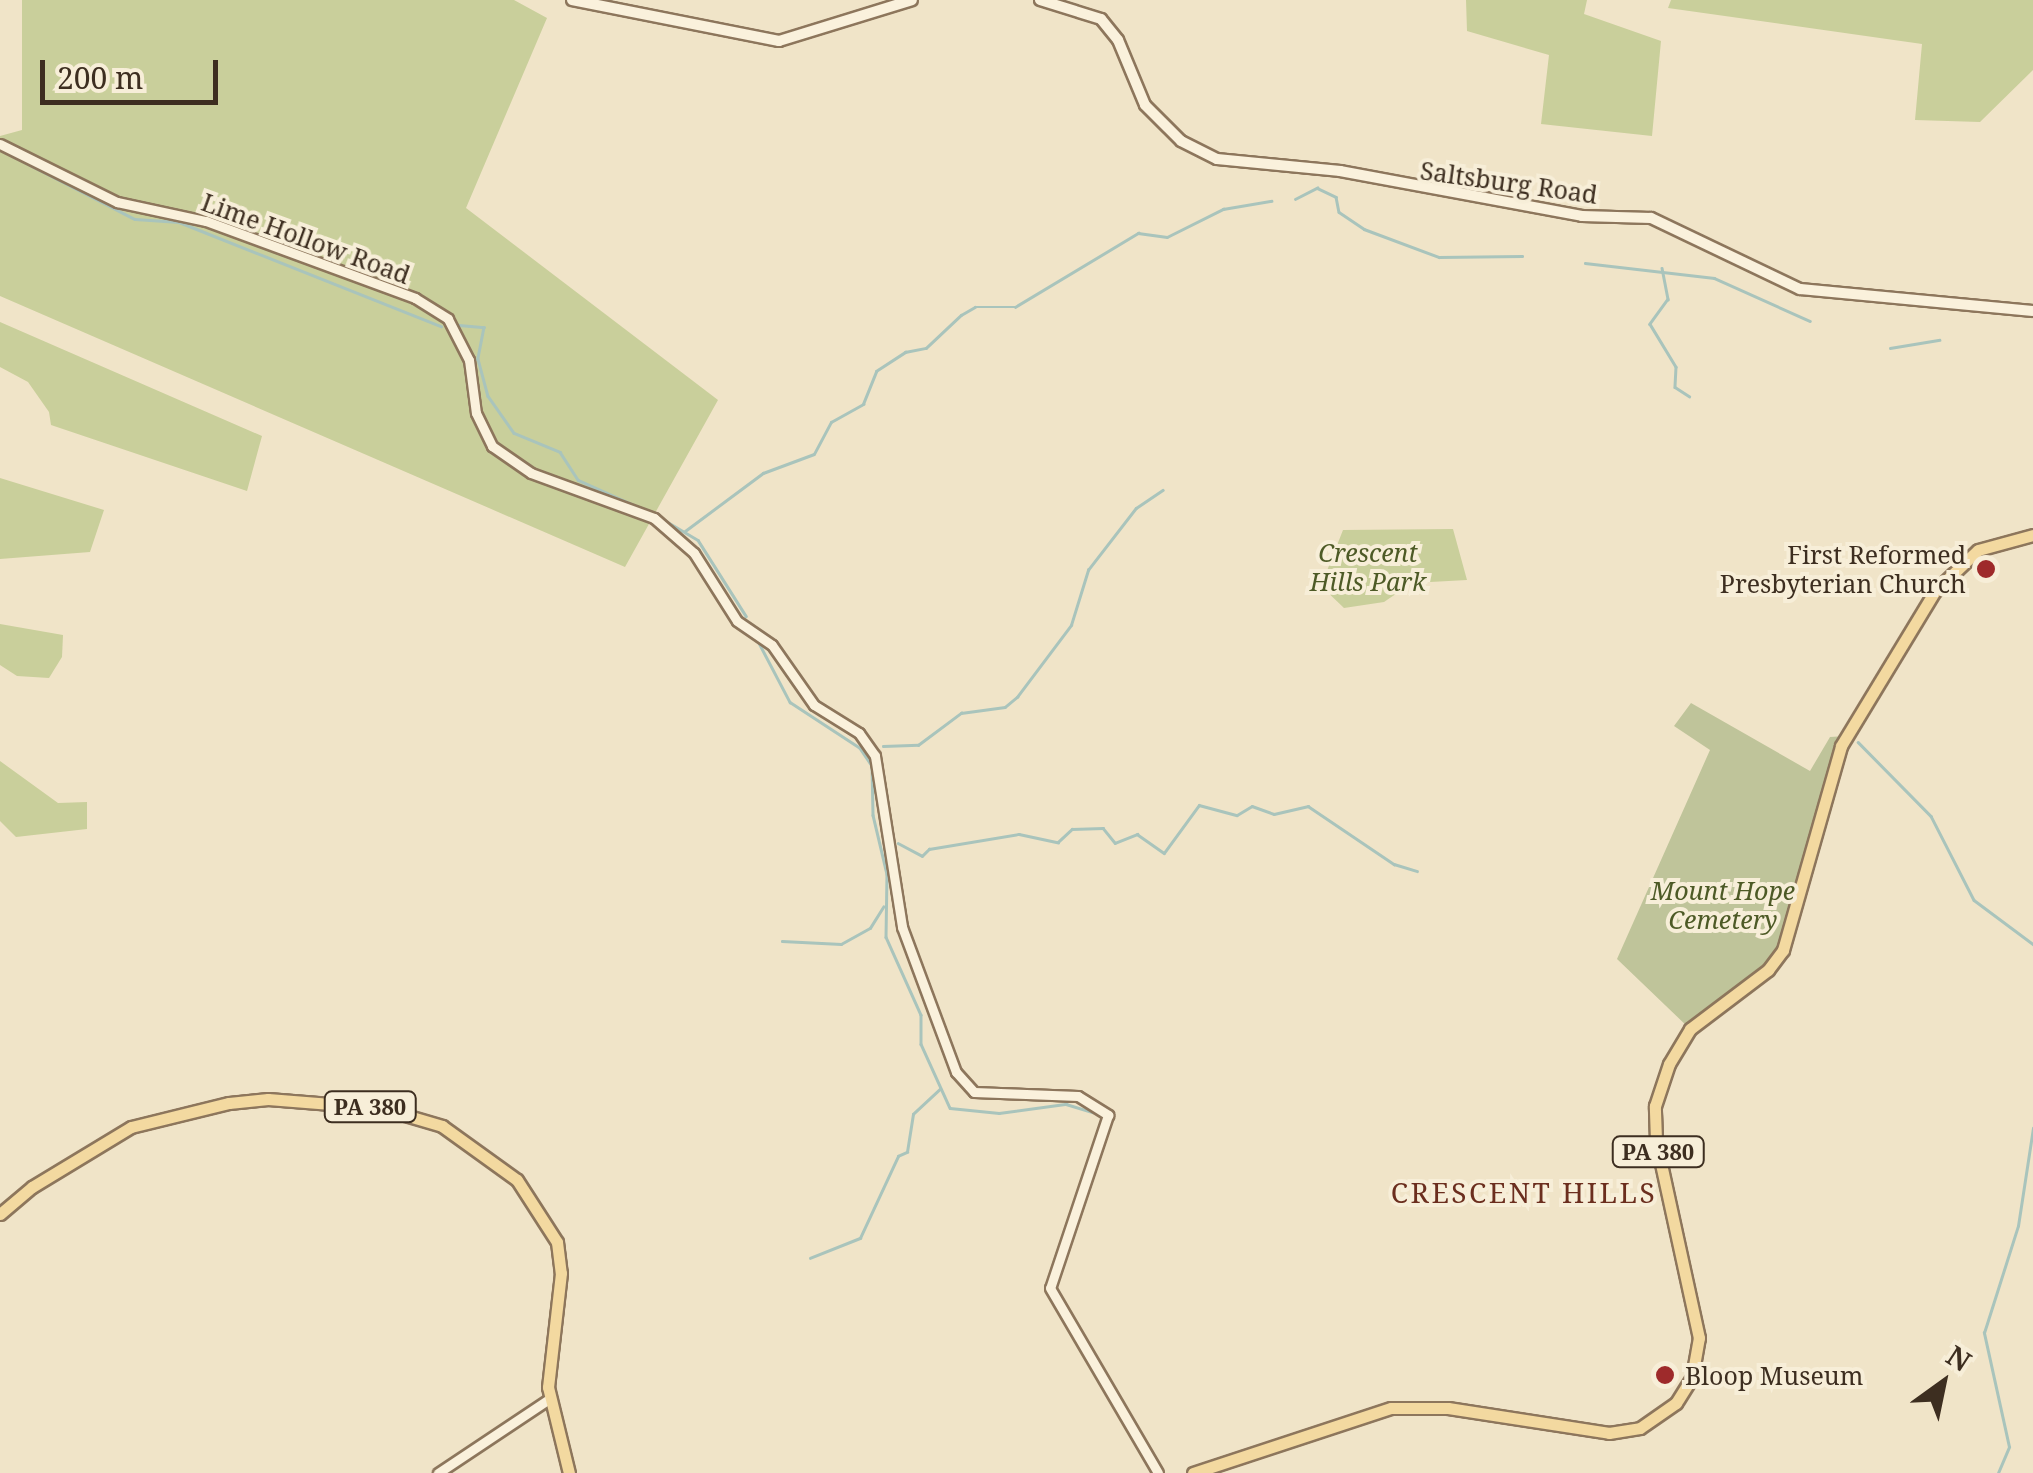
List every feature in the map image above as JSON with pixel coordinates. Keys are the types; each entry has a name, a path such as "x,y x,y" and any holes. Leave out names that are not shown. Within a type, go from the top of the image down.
{"main road":[{"path":"572,0 779,41 912,0"},
{"name":"Saltsburg Road","path":"1040,0 1100,19 1118,40 1145,105 1182,141 1218,159 1340,171 1582,216 1651,218 1800,290 2033,310"},
{"name":"PA 380","path":"1193,1473 1391,1408 1448,1408 1609,1433 1648,1424 1676,1403 1692,1377 1699,1338 1656,1140 1663,1080 1690,1029 1768,970 1788,942 1837,756 1935,591 1978,550 2033,535"},
{"name":"PA 380","path":"0,1214 131,1127 213,1106 268,1099 380,1108 424,1119 498,1162 530,1194 553,1232 561,1273 549,1399 569,1473"}],"street":[{"name":"Lime Hollow Road","path":"0,144 118,202 206,221 414,298 448,320 470,360 476,413 492,446 532,473 654,518 694,552 736,621 772,645 814,705 859,733 875,756 902,927 956,1072 974,1092 1078,1096 1108,1115 1050,1288 1158,1473"},
{"path":"438,1473 549,1399"}],"green space":[{"path":"22,0 514,0 547,18 466,208 718,400 625,567 0,296 0,136 22,130"},
{"path":"1466,0 1587,0 1584,14 1661,41 1652,136 1541,124 1549,55 1467,31"},
{"path":"1671,0 2033,0 2033,70 1980,122 1915,120 1922,44 1668,8"},
{"path":"0,322 262,436 247,491 51,425 49,412 28,382 0,367"},
{"path":"0,478 104,510 90,552 0,559"},
{"name":"Crescent Hills Park","path":"1453,529 1467,580 1412,583 1384,602 1344,608 1321,586 1343,530"},
{"path":"0,624 63,635 62,657 49,678 17,676 0,665"},
{"name":"Mount Hope Cemetery","path":"1691,703 1810,771 1830,737 1846,736 1783,950 1690,1029 1617,959 1710,750 1674,726"},
{"path":"0,761 58,803 87,802 87,829 16,837 0,821"}],"waterway":[{"path":"3,151 135,219 179,222 441,326"},
{"path":"1295,199 1317,188 1336,197 1339,212 1364,229 1439,257 1522,256"},
{"path":"685,531 763,473 814,454 831,422 863,404 876,371 905,352 926,348 975,307 1015,307 1138,233 1167,237 1223,209 1271,201"},
{"path":"1585,263 1714,278 1810,321"},
{"path":"1662,268 1668,299 1650,324 1676,367 1675,387 1689,396"},
{"path":"459,325 484,327 478,359 488,396 514,433 560,452 578,480 654,514"},
{"path":"1890,348 1939,340"},
{"path":"883,746 918,745 961,713 1005,707 1017,697 1071,625 1088,570 1136,508 1163,490"},
{"path":"661,518 698,540 746,616"},
{"path":"759,643 790,702 860,748 872,766 873,815 887,874 886,937 921,1015 921,1044 950,1108 999,1113 1066,1104 1093,1112"},
{"path":"1858,742 1931,816 1974,900 2033,944"},
{"path":"898,843 922,856 929,849 1019,834 1058,842 1072,829 1103,828 1115,843 1137,834 1164,853 1199,805 1237,815 1252,806 1274,814 1308,806 1394,864 1417,871"},
{"path":"782,941 841,944 870,928 883,907"},
{"path":"810,1258 860,1238 898,1156 907,1152 913,1114 940,1089"},
{"path":"1998,1473 2009,1447 1984,1333 2018,1226 2033,1128"}],"place":[{"name":"First Reformed Presbyterian Church","path":"1986,569"},
{"name":"Bloop Museum","path":"1665,1375"}],"district":[{"name":"CRESCENT HILLS","path":"1524,1192"}]}
